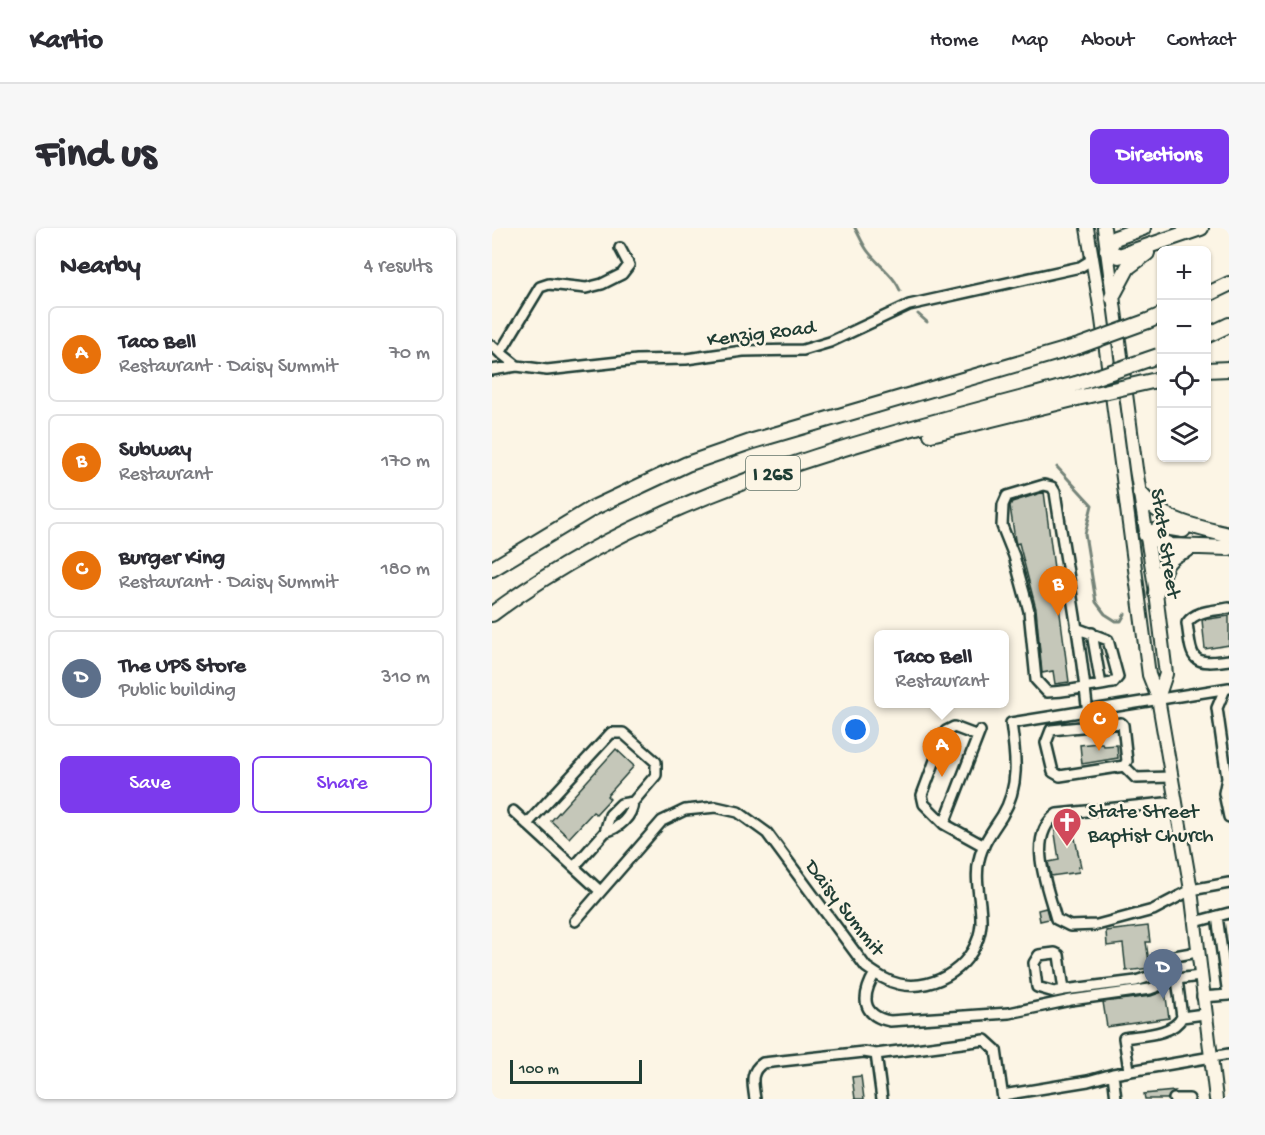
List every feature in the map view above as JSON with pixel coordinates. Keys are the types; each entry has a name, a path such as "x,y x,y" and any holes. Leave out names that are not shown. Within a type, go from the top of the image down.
{"highway":[{"path":"1143,228 1115,238 1107,250 1119,256 1201,228"},
{"path":"1112,297 1128,267 1160,243"},
{"path":"1211,293 1229,284"},
{"name":"I 265","path":"492,569 593,508 687,464 753,441 1079,346 1155,318"},
{"path":"1211,334 1229,326"},
{"path":"1077,391 1157,357"},
{"path":"1211,370 1229,369"},
{"path":"1077,391 1157,380"},
{"name":"I 265","path":"492,614 561,567 648,520 800,464 1077,391"},
{"path":"1140,493 1150,506 1165,517 1228,539"},
{"path":"1146,535 1165,527 1228,539"},
{"path":"1146,535 1171,546 1211,548"},
{"path":"1156,593 1160,575 1173,555 1185,550 1211,548 1228,539"}],"main road":[{"name":"State Street","path":"1087,228 1149,675 1158,698 1191,890 1204,1014 1216,1099"},
{"name":"State Street","path":"1104,228 1166,674 1158,698"},
{"path":"1093,259 1107,250"},
{"path":"1131,537 1146,535"}],"street":[{"path":"500,353 540,287 549,284 585,288 622,274 629,265 620,248"},
{"name":"Kenzig Road","path":"492,370 517,366 547,370 621,361 686,359 743,351 803,350 830,342 909,305 1080,267 1093,259"},
{"path":"492,346 517,366"},
{"path":"1076,628 1105,637 1111,644 1118,677 1113,683 1101,685 1085,687 1047,692 1036,680 1029,612 1014,556 1002,526 1003,505 1007,496 1044,485 1052,487 1055,492 1085,687 1089,726"},
{"path":"1229,608 1200,613 1192,616 1187,623 1191,655 1206,663 1229,660"},
{"path":"1092,633 1101,685"},
{"path":"1088,711 1227,688"},
{"path":"1217,708 1227,688"},
{"path":"1203,692 1217,708 1225,736 1228,777 1224,793 1229,817"},
{"name":"Daisy Summit","path":"575,921 654,830 672,815 705,807 738,812 767,833 857,956 875,973 897,983 925,984 945,977 963,963 972,952 981,926 977,878 979,860 984,846 1010,801 1016,784 1011,723 1088,711"},
{"path":"1123,725 1127,761 1124,766 1060,776 1053,772 1046,743 1047,734 1051,730 1123,725"},
{"path":"944,824 979,734 954,728 946,731 922,795 924,804 944,824 984,846"},
{"path":"527,824 611,733 625,734 657,766 656,775 633,802 618,806 610,815 605,832 574,867"},
{"path":"1124,766 1136,778 1171,777"},
{"path":"1175,802 1057,814 1047,821 1041,835 1042,863 1056,919 1070,926 1097,925 1153,910 1191,890 1229,884"},
{"path":"513,811 600,891"},
{"path":"1194,922 1229,914"},
{"path":"1202,997 1228,995 1225,953 1217,916"},
{"path":"875,973 868,985 867,1006 873,1016 890,1021 1001,1014 1068,993 1136,981 1154,975 1175,956 1197,952"},
{"path":"1068,993 1059,955 1055,953 1039,955 1034,963 1037,987 1054,992 1068,993 1149,989 1177,979 1200,976"},
{"path":"1177,979 1182,1017"},
{"path":"1129,1070 1124,1038 1170,1029 1182,1017 1204,1014"},
{"path":"755,1099 752,1078 756,1069 763,1063 864,1052 876,1054 985,1040 996,1050 1003,1097 1088,1081 1129,1070 1229,1054"},
{"path":"876,1054 882,1099"},
{"path":"1113,1074 1116,1099"},
{"path":"1174,1099 1189,1099"}],"building":[{"path":"1044,492 1069,682 1055,684 1053,671 1042,673 1036,609 1019,543 1016,544 1010,506 1012,502"},
{"path":"1229,616 1229,645 1205,649 1202,620"},
{"path":"1102,743 1103,746 1117,745 1118,758 1082,764 1080,745"},
{"path":"616,749 634,766 607,796 610,799 596,814 593,812 569,838 551,821"},
{"name":"State Street Baptist Church","path":"1071,819 1081,867 1078,867 1079,872 1051,876 1048,862 1059,860 1054,827 1060,820"},
{"path":"1046,908 1049,919 1040,921 1038,910"},
{"path":"1148,926 1150,942 1146,942 1150,968 1126,971 1123,944 1107,946 1106,931"},
{"path":"1165,991 1169,1018 1107,1027 1103,1002 1151,996"},
{"path":"861,1076 864,1099 855,1099 852,1077"},
{"path":"1175,1091 1167,1099 1145,1099 1144,1094"}],"waterway":[{"path":"855,228 867,250 900,291"},
{"path":"918,314 927,322"},
{"path":"1057,467 1092,505 1085,534 1096,602 1105,614 1116,621 1121,621 1125,614"}],"place":[{"name":"Subway","path":"1058,616"},
{"name":"Burger King","path":"1099,751"},
{"name":"Taco Bell","path":"942,777"},
{"name":"State Street Baptist Church","path":"1067,848"},
{"name":"The UPS Store","path":"1163,999"}]}
